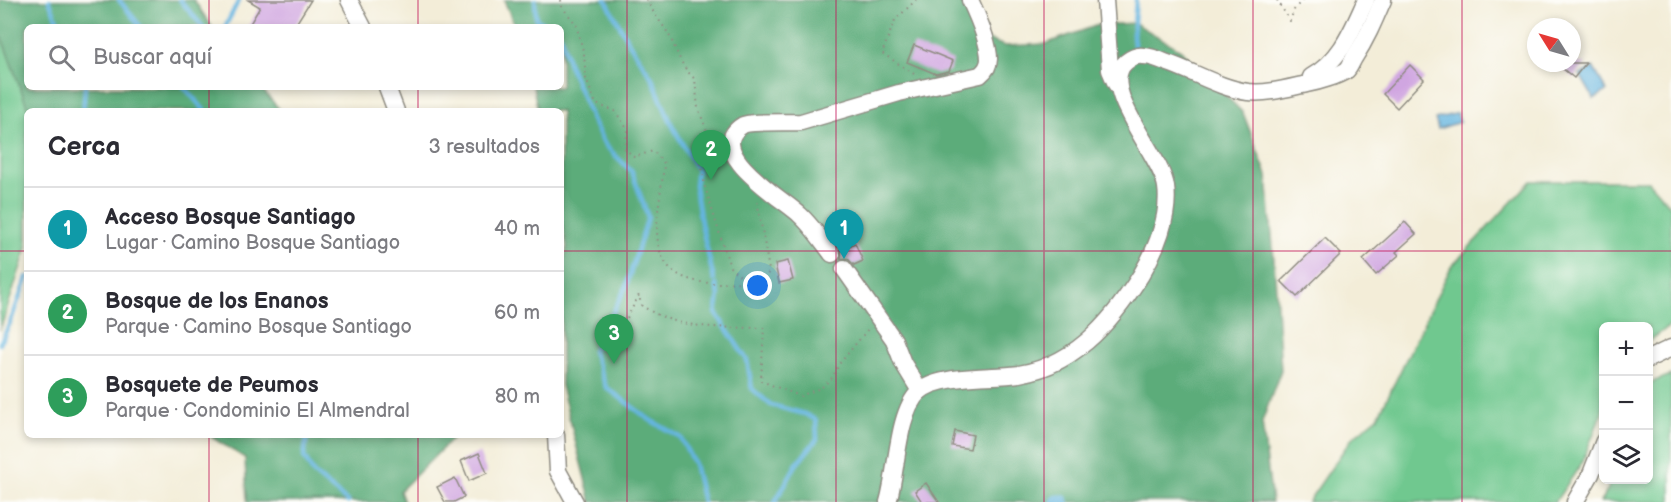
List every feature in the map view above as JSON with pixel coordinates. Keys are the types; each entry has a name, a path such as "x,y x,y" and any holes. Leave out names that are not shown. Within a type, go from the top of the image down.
{"street":[{"path":"349,0 361,24"},
{"path":"832,254 800,215 754,180 743,168 731,144 734,134 742,125 752,122 770,124 801,122 899,93 980,75 987,69 990,60 970,0"},
{"path":"888,502 902,427 920,391 934,384 950,381 1013,375 1056,361 1085,344 1099,332 1123,303 1149,262 1167,204 1166,185 1162,170 1132,118 1110,70 1105,0"},
{"path":"1292,87 1324,70 1339,55 1349,39 1366,0"},
{"path":"1119,90 1117,76 1123,64 1133,57 1140,56 1172,64 1225,86 1246,91 1263,93 1319,81 1347,69 1370,33 1383,0"},
{"path":"388,90 395,108"},
{"path":"844,269 894,340 903,363 920,391"},
{"path":"1653,357 1671,348"},
{"path":"556,438 558,471 575,502"},
{"path":"1575,502 1591,474 1599,454"}],"path":[{"path":"561,0 562,7 576,24 584,54 586,79 596,104 615,111 628,130 624,147 634,157 653,151 664,163 663,188 656,220 659,252 676,274 697,282 758,283 766,279 769,270 754,180"},
{"path":"647,0 668,33 679,60 695,79 698,108 707,131 699,155 705,187 730,267 747,282"},
{"path":"916,0 895,20 882,53 933,87"},
{"path":"1277,0 1290,21 1294,10 1302,0"},
{"path":"613,357 616,337 639,295 641,305 651,312 686,325 764,328 761,381 800,396 821,388 832,378 840,363 877,317"}],"green space":[{"path":"0,0 194,0 210,24 24,24 24,90 263,90 278,108 28,108 0,33"},
{"path":"504,0 961,0 969,11 977,36 1005,46 1045,44 1098,25 1135,23 1181,50 1243,113 1267,175 1281,370 1262,422 1272,502 591,502 564,398 564,260 567,247 564,233 564,108 537,108 534,90 564,90 564,24 514,24"},
{"path":"0,33 28,108 24,108 24,257 0,330"},
{"path":"1531,181 1648,181 1671,207 1671,325 1653,338 1653,322 1599,322 1599,420 1582,463 1555,502 1308,502 1352,438 1378,417 1451,267"},
{"path":"1671,375 1671,502 1600,502 1610,484 1653,484 1653,382"},
{"path":"213,438 453,438 400,491 404,502 247,502 245,458"}],"water":[{"path":"1593,67 1607,91 1594,99 1580,75"},
{"path":"1457,113 1460,122 1438,129 1435,119"}],"building":[{"path":"248,0 311,0 296,24 250,24 260,7"},
{"path":"914,45 953,61 949,71 936,74 907,62"},
{"path":"1410,65 1424,79 1397,108 1383,94"},
{"path":"1567,72 1579,72 1574,78"},
{"path":"1405,222 1416,234 1396,252 1399,255 1376,275 1363,260"},
{"path":"1325,238 1341,254 1297,297 1281,281"},
{"path":"855,243 863,261 854,265 848,259 841,259 841,250"},
{"path":"788,261 793,280 779,283 775,264"},
{"path":"955,431 973,435 970,449 952,446"},
{"path":"479,453 487,473 469,481 461,461"},
{"path":"455,478 464,497 454,502 445,502 437,487"},
{"path":"926,483 939,502 922,502 915,491"}],"waterway":[{"path":"49,0 59,24"},
{"path":"119,0 139,24"},
{"path":"180,0 200,24"},
{"path":"227,24 239,0"},
{"path":"535,0 536,19 544,24"},
{"path":"606,0 629,43 652,78 671,123 697,170 695,186 714,280"},
{"path":"1134,45 1136,0"},
{"path":"564,47 591,118 605,145 632,172 648,217 626,287 593,351 606,387 650,420 680,437 694,464 703,502"},
{"path":"83,108 85,90"},
{"path":"187,90 202,108"},
{"path":"0,344 24,285"},
{"path":"716,285 719,295 716,313 747,360 752,389 771,405 805,414 816,420 817,439 796,465 775,502"},
{"path":"307,438 304,457 314,474 348,502"}],"place":[{"name":"Bosque de los Enanos","path":"711,180"},
{"name":"Acceso Bosque Santiago","path":"844,259"},
{"name":"Bosquete de Peumos","path":"614,364"}]}
